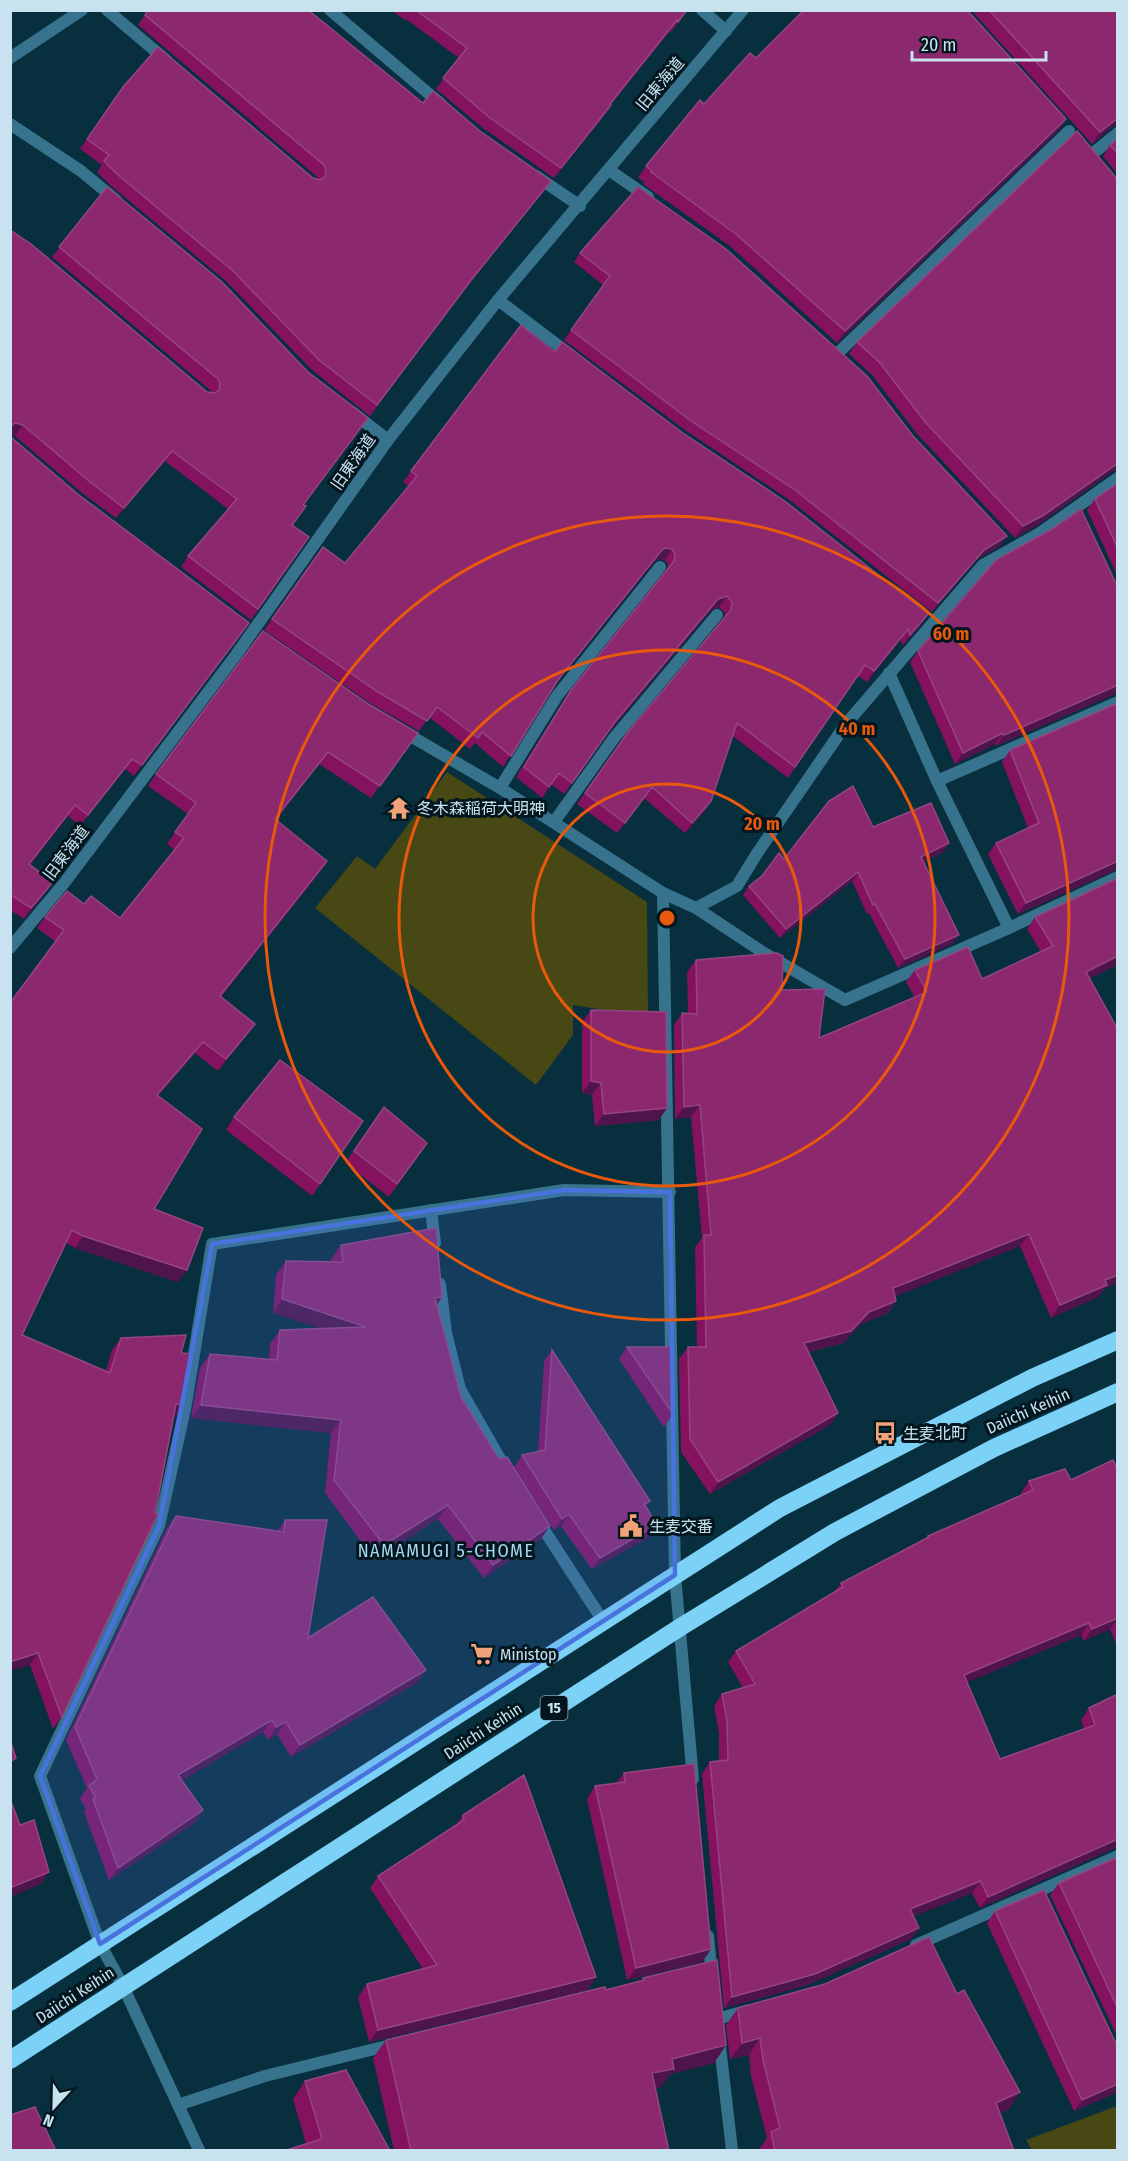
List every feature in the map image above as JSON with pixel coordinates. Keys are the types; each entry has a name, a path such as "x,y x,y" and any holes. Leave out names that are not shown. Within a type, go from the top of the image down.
{"highway":[{"name":"Daiichi Keihin","path":"10,2002 780,1508 1032,1378 1118,1340"},
{"name":"Daiichi Keihin","path":"10,2060 680,1628 835,1532 994,1448 1118,1392"}],"street":[{"path":"10,58 82,10"},
{"path":"107,10 178,70"},
{"path":"330,10 452,113"},
{"path":"702,10 726,31"},
{"name":"旧東海道","path":"10,948 65,882 253,632 388,440 498,300 580,206 743,10"},
{"path":"10,124 81,171 124,207"},
{"path":"836,354 1080,143 1118,133"},
{"path":"524,167 580,206"},
{"path":"609,170 657,204"},
{"path":"498,300 585,365"},
{"path":"342,404 388,440"},
{"path":"696,908 737,886 846,724 889,674 927,619 983,565 1009,544 1040,533 1079,512 1118,478"},
{"path":"500,788 557,696 660,567"},
{"path":"554,822 614,738 717,615"},
{"path":"889,674 937,782 1010,928"},
{"path":"937,782 1118,702"},
{"path":"387,722 500,788 663,893 696,908 764,953 845,1000 1010,928 1118,877"},
{"path":"663,893 675,1575 694,1789"},
{"path":"199,2151 123,1986 100,1944 40,1776 159,1526 185,1409 212,1244 564,1190 670,1192"},
{"path":"431,1210 446,1333 460,1389 511,1478"},
{"path":"528,1504 603,1622"},
{"path":"908,1949 1042,1895 1118,1856"},
{"path":"707,1920 706,1969 714,1988"},
{"path":"732,2151 716,2014 758,2007"},
{"path":"178,2105 265,2076 402,2043"}],"highlighted area":[{"path":"564,1190 670,1192 675,1575 100,1944 40,1776 159,1526 212,1244"}],"shaded area":[{"path":"447,772 647,902 648,1017 573,1005 573,1035 536,1085 315,908 357,856 375,869"},
{"path":"1117,2106 1117,2150 1032,2150 1026,2140"}],"building":[{"path":"148,10 308,10 423,103 433,91 480,131 551,181 472,279 377,405 319,360 233,271 117,174 104,161 109,155 87,139 123,87 158,47 313,178 320,180 325,177 324,165 145,15"},
{"path":"416,10 687,10 561,168 490,118 443,78 467,48"},
{"path":"804,10 967,10 1066,119 845,331 737,235 646,166 700,100 704,104 750,53 756,58"},
{"path":"989,10 1118,10 1118,118 1100,132"},
{"path":"1077,131 1118,180 1118,463 1044,515 1023,526 926,423 880,363 857,342"},
{"path":"1118,139 1118,154 1110,145"},
{"path":"107,187 222,282 308,372 368,418 303,505 306,506 292,525 309,537 258,609 188,556 237,499 172,451 124,508 23,425 15,423 10,429 10,230 31,244 207,392 215,393 219,390 218,379 59,247"},
{"path":"638,187 726,249 867,376 913,436 1007,536 984,550 938,603 795,490 691,421 571,330 610,276 580,253"},
{"path":"521,325 555,352 562,342 683,433 786,502 928,614 910,635 908,629 874,671 865,665 795,767 737,723 711,801 692,823 652,787 625,823 585,793 628,732 731,610 732,602 727,596 718,599 615,722 572,783 559,773 549,787 524,767 571,690 674,561 675,554 672,549 665,548 661,551 558,680 511,756 482,732 478,738 437,707 427,721 378,692 272,619 323,547 345,563 417,476 411,471"},
{"path":"10,435 79,495 249,623 142,765 132,759 88,815 75,805 29,864 53,882 31,908 10,894"},
{"path":"1118,483 1118,549 1095,499"},
{"path":"1081,509 1118,588 1118,685 1004,735 1003,733 963,753 918,651 996,560 1052,529"},
{"path":"263,631 370,705 418,733 380,786 328,752 275,819 327,861 220,996 255,1024 226,1059 203,1042 157,1095 202,1129 154,1209 203,1228 187,1270 83,1236 72,1230 22,1335 110,1373 121,1338 186,1335 181,1353 192,1354 183,1405 176,1404 155,1513 158,1514 62,1717 38,1653 10,1662 10,1003 64,930 45,917 67,891 84,904 91,896 120,918 184,838 175,832 196,803 156,774"},
{"path":"1118,703 1118,861 1026,903 996,843 1039,823 1010,750"},
{"path":"853,786 873,827 931,803 949,843 921,857 959,935 905,959 875,904 873,905 858,872 786,929 749,886 762,876 779,853 784,859 829,801"},
{"path":"1118,878 1118,956 1086,972 1118,1030 1118,1275 1105,1280 1107,1285 1060,1305 1029,1234 893,1288 896,1301 869,1312 851,1331 804,1343 838,1413 718,1482 690,1439 688,1347 706,1347 704,1235 711,1235 700,1105 684,1107 682,1013 697,1014 696,960 777,953 783,956 782,990 825,989 819,1038 927,992 915,970 968,947 982,979 1053,946 1035,917"},
{"path":"591,1010 666,1012 667,1108 604,1114 601,1083 591,1081"},
{"path":"280,1060 363,1121 320,1184 234,1117"},
{"path":"384,1107 427,1143 397,1184 354,1151"},
{"path":"436,1228 442,1297 435,1298 461,1397 499,1459 507,1457 550,1526 493,1565 448,1505 384,1545 334,1480 341,1420 201,1405 210,1354 277,1360 280,1330 366,1327 282,1299 286,1261 343,1262 341,1245"},
{"path":"627,1347 672,1347 673,1414"},
{"path":"552,1350 650,1501 644,1504 657,1525 600,1558 569,1514 562,1519 522,1455 545,1450"},
{"path":"1113,1460 1118,1471 1118,1618 1092,1629 1089,1623 964,1675 1000,1759 1095,1725 1089,1708 1118,1694 1118,1839 988,1897 981,1881 910,1909 919,1928 815,1974 732,1997 710,1762 728,1760 727,1721 722,1694 755,1684 736,1651 843,1587 841,1583 928,1536 1033,1490 1029,1481 1065,1469 1071,1480"},
{"path":"176,1516 284,1532 285,1520 327,1520 308,1638 373,1597 426,1670 300,1745 286,1722 276,1727 272,1720 178,1775 203,1810 118,1868 93,1799 96,1798 89,1786 97,1779 75,1727"},
{"path":"10,1740 16,1758 10,1762"},
{"path":"694,1764 711,1949 636,1968 595,1786 625,1782 624,1773"},
{"path":"524,1775 596,1977 378,2030 367,1984 437,1965 378,1876 464,1820 463,1815"},
{"path":"10,1799 20,1825 34,1820 49,1872 10,1888"},
{"path":"1118,1857 1118,2009 1059,1883"},
{"path":"1044,1890 1118,2048 1118,2084 1082,2100 995,1911"},
{"path":"929,1937 957,1994 964,1990 1020,2092 996,2103 1014,2151 775,2151 771,2132 780,2128 763,2060 760,2038 742,2043 738,2008 825,1984"},
{"path":"717,1960 726,2045 672,2059 674,2069 652,2073 669,2151 411,2151 386,2040 605,1987 606,1990 644,1980 643,1978"},
{"path":"346,2070 390,2151 283,2151 322,2139 305,2081"},
{"path":"35,2107 56,2151 10,2151 10,2115"}],"place":[{"name":"冬木森稲荷大明神","path":"399,808"},
{"name":"生麦北町","path":"885,1433"},
{"name":"生麦交番","path":"631,1526"},
{"name":"Ministop","path":"482,1654"}],"district":[{"name":"NAMAMUGI 5-CHOME","path":"446,1551"}]}
